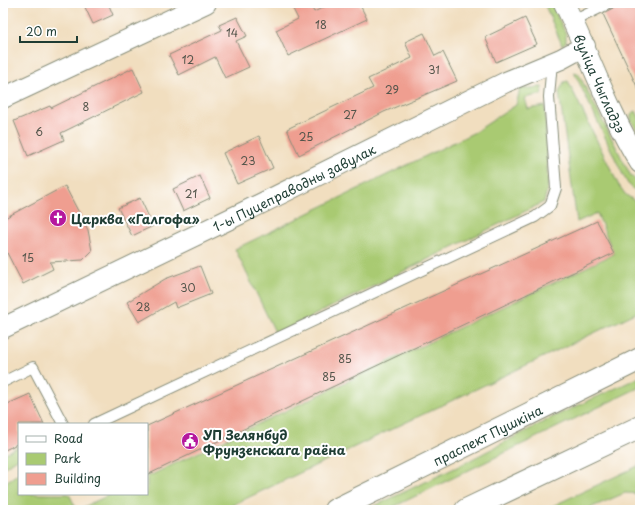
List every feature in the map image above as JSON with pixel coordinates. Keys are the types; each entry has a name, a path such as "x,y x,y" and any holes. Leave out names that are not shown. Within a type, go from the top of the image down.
{"main road":[{"name":"праспект Пушкіна","path":"335,510 640,359"},
{"path":"466,510 640,427"}],"street":[{"path":"3,98 206,3"},
{"name":"вуліца Чыгладзэ","path":"564,3 585,46 624,137 640,163"},
{"name":"1-ы Пуцеправодны завулак","path":"3,328 238,215 506,82 585,46"}],"lane":[{"path":"573,21 610,3"},
{"path":"96,423 535,217 550,206 556,188 549,97 552,62"},
{"path":"3,382 33,368 62,423"}],"green space":[{"path":"544,3 551,3 566,34 566,42 562,45"},
{"path":"574,72 578,73 631,176 640,184 640,195 628,184 623,175"},
{"path":"568,81 618,184 625,194 640,205 640,311 222,510 77,510 109,495 148,495 148,477 614,254 597,213 577,222 559,92 564,82"},
{"path":"542,87 542,94 525,98 528,109 545,106 548,186 544,202 276,334 235,249 475,132 516,105 520,89"},
{"path":"636,111 640,119 640,136 631,120 631,114"},
{"path":"640,377 640,387 387,510 366,510 457,467 553,417"},
{"path":"18,446 18,459 3,468 3,454"},
{"path":"640,465 640,494 625,493 585,510 544,510"},
{"path":"18,474 18,495 70,495 77,510 3,510 3,484"}],"building":[{"path":"83,3 108,3 113,15 93,24"},
{"path":"290,3 309,3 314,12 332,3 359,3 367,19 288,56 276,30 298,19"},
{"path":"616,3 640,3 640,93 603,14 613,9"},
{"path":"237,17 247,36 236,41 249,67 225,78 215,57 179,75 169,55 222,30 219,25"},
{"path":"525,18 537,44 496,62 485,37"},
{"path":"424,33 435,56 443,52 457,81 384,112 299,155 287,129 373,88 368,79 412,58 405,42"},
{"path":"133,68 144,92 61,133 64,140 28,156 14,121 50,106 51,108"},
{"path":"259,136 273,168 237,184 223,153"},
{"path":"200,176 210,198 183,211 173,189"},
{"path":"65,186 88,230 92,251 83,260 50,262 53,269 23,284 3,245 3,219"},
{"path":"140,198 153,226 132,236 118,208"},
{"path":"597,221 614,253 148,475 148,426"},
{"path":"200,266 211,294 176,308 174,302 139,322 127,302 165,279"},
{"path":"30,394 44,423 18,423 18,444 3,451 3,406"}],"place":[{"name":"Царква «Галгофа»","path":"58,218"},
{"name":"УП Зелянбуд Фрунзенскага раёна","path":"190,441"}]}
